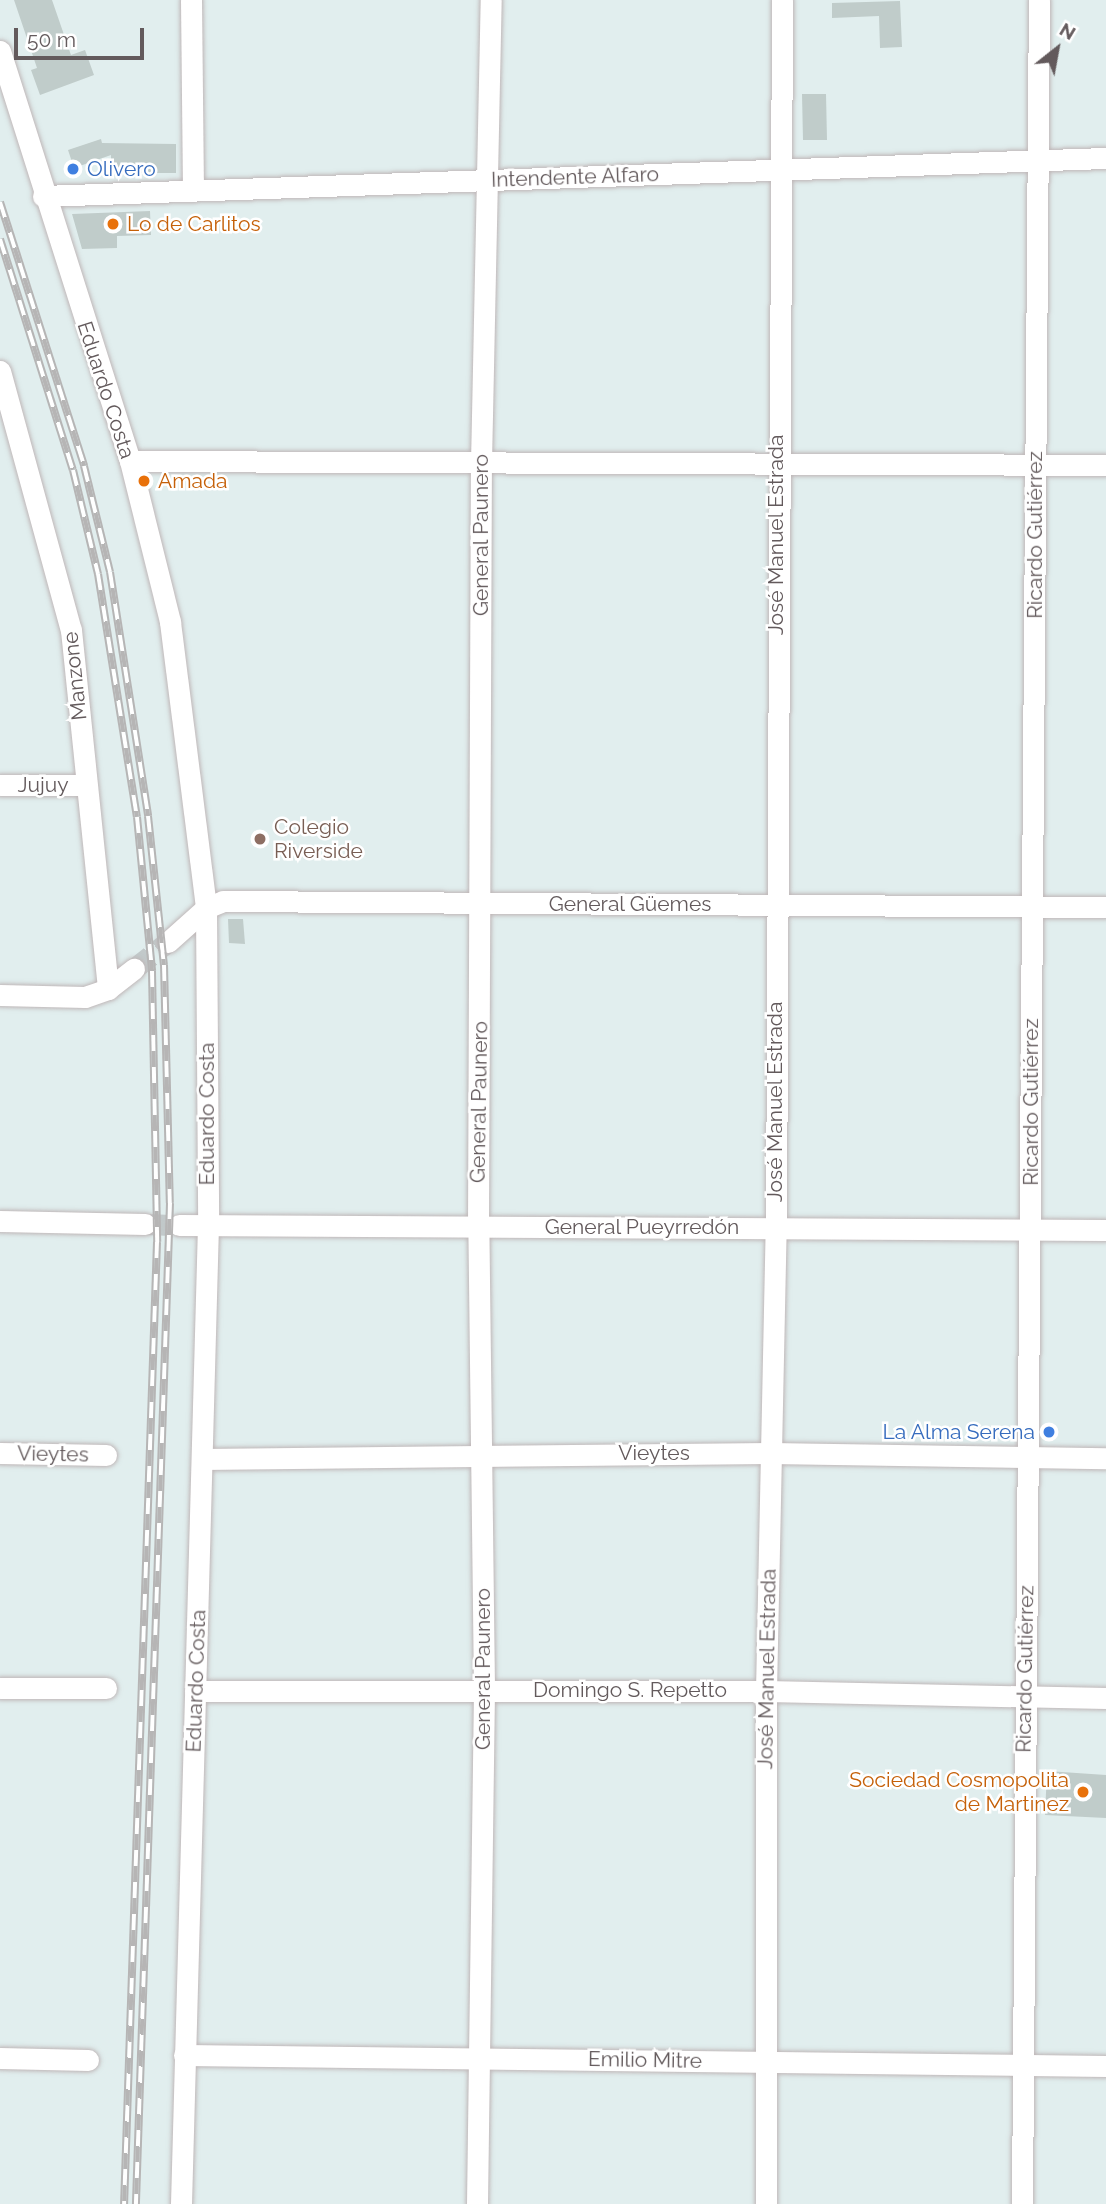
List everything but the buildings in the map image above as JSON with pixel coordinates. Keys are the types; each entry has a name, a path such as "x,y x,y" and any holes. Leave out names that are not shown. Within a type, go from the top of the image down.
{"street":[{"path":"191,0 193,190"},
{"name":"General Paunero","path":"477,2204 484,1689 478,1227 481,463 491,0"},
{"name":"José Manuel Estrada","path":"766,2204 766,1691 776,1228 776,466 782,171 782,0"},
{"name":"Ricardo Gutiérrez","path":"1022,2204 1024,1697 1040,0"},
{"name":"Eduardo Costa","path":"0,51 43,196 130,461 170,622 206,908 208,1225 181,2204"},
{"name":"Intendente Alfaro","path":"43,196 1106,158"},
{"name":"Manzone","path":"0,371 3,393 71,630 108,989"},
{"path":"130,461 776,466 1106,465"},
{"name":"Jujuy","path":"0,785 86,785"},
{"name":"General Güemes","path":"206,908 223,901 1106,907"},
{"path":"169,942 206,908"},
{"path":"0,995 85,997 108,989 134,969"},
{"path":"0,1221 145,1224"},
{"name":"General Pueyrredón","path":"179,1225 1106,1230"},
{"name":"Vieytes","path":"0,1453 106,1455"},
{"name":"Vieytes","path":"202,1458 483,1453 770,1453 1106,1458"},
{"path":"0,1688 106,1688"},
{"name":"Domingo S. Repetto","path":"195,1691 766,1691 1106,1698"},
{"name":"Emilio Mitre","path":"184,2055 1106,2066"},
{"path":"0,2058 89,2060"}],"tunnel":[{"path":"134,969 168,942"},
{"path":"145,1224 179,1225"}],"railway":[{"path":"0,202 84,466 110,572 148,816 164,965 170,1203 136,2204"},
{"path":"0,239 73,470 98,574 137,817 152,971 157,1242 124,2204"}],"place":[{"name":"Olivero","path":"73,169"},
{"name":"Lo de Carlitos","path":"113,224"},
{"name":"Amada","path":"144,481"},
{"name":"Colegio Riverside","path":"260,839"},
{"name":"La Alma Serena","path":"1049,1432"},
{"name":"Sociedad Cosmopolita de Martinez","path":"1083,1792"}]}
